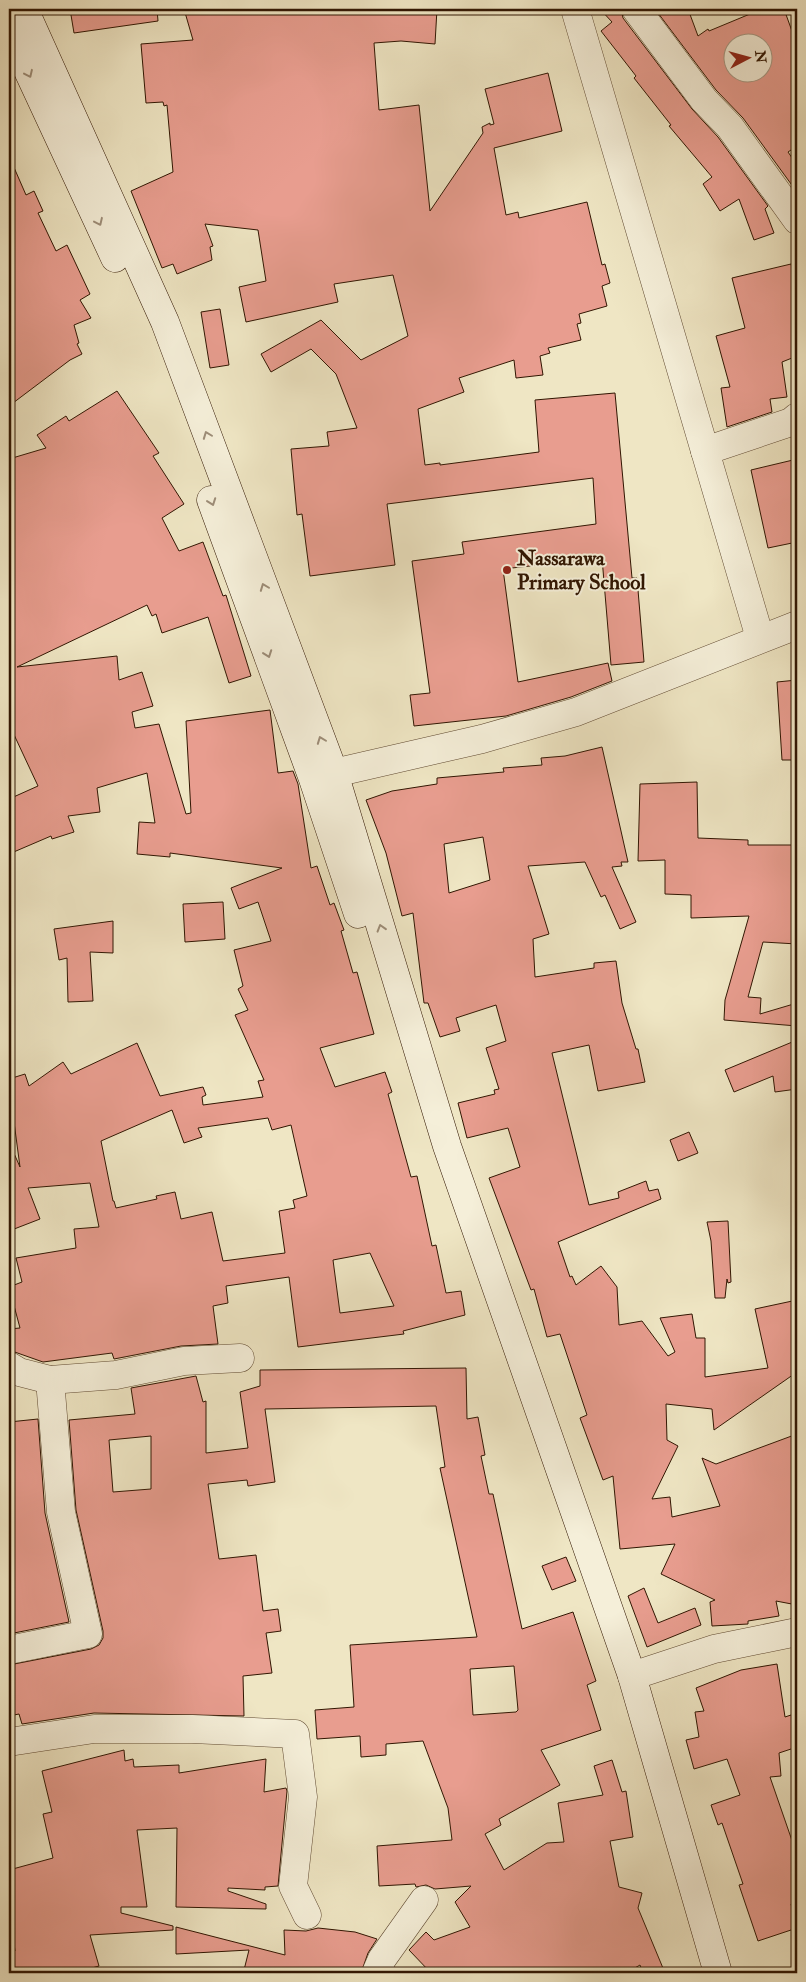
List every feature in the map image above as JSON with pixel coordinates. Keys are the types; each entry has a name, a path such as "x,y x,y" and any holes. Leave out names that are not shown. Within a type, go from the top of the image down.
{"street":[{"path":"24,9 165,322 334,773 447,1146 632,1676 718,1973"},
{"path":"575,9 760,638"},
{"path":"636,9 704,100 730,127 797,220"},
{"path":"9,30 149,328 313,779 434,1147 616,1682 699,1973"},
{"path":"705,451 791,422 797,417"},
{"path":"334,773 482,739 576,712 797,625"},
{"path":"9,1366 19,1372 50,1380 116,1374 184,1361 240,1358"},
{"path":"9,1650 88,1634 61,1512 50,1380"},
{"path":"632,1676 714,1649 797,1632"},
{"path":"9,1742 94,1729 192,1729 295,1734 303,1797 292,1886 306,1915"},
{"path":"376,1973 382,1959 424,1900"}],"building":[{"path":"70,9 157,9 158,21 74,33"},
{"path":"184,9 437,9 435,44 401,41 374,43 379,110 419,105 430,211 483,133 482,127 490,123 490,125 494,124 485,89 548,73 562,131 494,148 506,215 518,212 519,218 587,202 602,265 605,264 610,283 602,286 607,306 579,314 581,323 577,324 581,340 548,348 550,353 540,356 543,375 516,378 514,360 459,378 464,392 418,409 425,465 440,463 440,465 539,452 535,400 615,393 632,578 637,578 644,662 611,665 602,558 503,569 518,682 608,663 612,681 571,697 506,716 414,726 410,695 430,693 412,561 464,554 462,542 596,524 593,478 387,504 395,565 310,576 302,514 297,515 291,449 329,446 327,432 357,428 336,374 311,349 271,372 261,354 321,320 361,360 408,336 393,275 334,284 338,302 246,322 239,287 266,281 258,230 205,224 213,246 210,247 212,260 177,274 173,264 162,268 131,191 173,172 167,105 164,106 163,102 146,103 141,44 193,40"},
{"path":"600,9 621,9 623,18 692,109 718,137 768,206 765,209 774,233 754,240 739,199 720,211 703,184 712,177 669,126 671,125 634,78 636,76 601,31 612,22"},
{"path":"655,9 688,9 698,36 708,29 709,31 762,9 784,9 797,45 797,146 788,152 797,165 797,186 794,188 743,118 716,90"},
{"path":"9,156 26,195 34,191 43,211 38,213 56,251 67,245 90,294 80,300 91,318 74,325 79,343 77,344 82,354 70,360 9,406"},
{"path":"791,264 797,288 797,356 782,362 787,397 770,399 772,412 727,427 721,388 730,387 716,336 745,328 732,278"},
{"path":"220,309 229,365 210,368 201,312"},
{"path":"117,391 159,453 153,456 184,504 162,518 179,551 203,542 223,596 226,595 251,676 229,683 208,617 162,633 156,614 152,616 147,605 17,667 117,656 119,680 142,672 153,706 132,712 135,728 159,724 186,814 191,813 186,721 270,710 278,773 293,771 298,784 311,868 317,866 330,905 334,903 344,930 341,931 353,973 357,972 374,1034 320,1048 335,1087 385,1072 392,1092 388,1094 411,1177 417,1176 432,1246 436,1245 446,1293 461,1291 465,1315 403,1331 404,1334 298,1347 289,1277 226,1286 228,1303 213,1306 218,1344 181,1346 114,1359 112,1353 43,1362 9,1350 9,1329 20,1328 9,1287 22,1282 16,1258 76,1248 74,1229 99,1227 90,1183 28,1188 40,1219 9,1231 9,1142 20,1167 14,1122 9,1125 9,1079 25,1074 29,1086 63,1062 71,1074 137,1043 160,1096 203,1087 206,1095 202,1097 203,1105 263,1097 258,1081 264,1080 235,1015 248,1010 238,989 243,986 234,950 271,941 258,902 239,909 231,888 282,868 170,853 170,857 137,854 139,822 155,823 147,773 97,788 100,812 68,816 74,832 52,839 51,836 9,854 9,799 38,786 9,724 9,604 14,600 9,506 9,459 46,448 37,435 66,416 69,421","holes":["172,1110 184,1143 202,1137 198,1128 268,1118 272,1130 291,1125 307,1196 293,1200 295,1208 279,1211 285,1253 223,1261 212,1212 181,1219 175,1192 156,1196 157,1199 116,1208 101,1141","370,1253 394,1306 340,1313 333,1260"]},
{"path":"793,460 797,481 797,542 768,548 751,470"},
{"path":"797,680 797,760 782,760 777,682"},
{"path":"602,747 628,862 621,862 622,866 612,867 636,922 620,929 605,895 601,897 585,862 528,866 549,934 533,939 535,977 594,968 594,963 616,961 622,1003 636,1049 638,1049 645,1082 598,1091 589,1045 552,1053 589,1205 619,1198 618,1192 646,1181 649,1191 658,1189 661,1199 558,1242 570,1277 572,1276 576,1285 601,1266 617,1287 619,1325 642,1321 668,1356 675,1352 660,1318 692,1314 696,1338 705,1338 705,1377 768,1368 755,1309 797,1300 797,1372 714,1430 712,1409 666,1404 667,1440 678,1446 652,1499 670,1497 672,1517 720,1506 702,1458 716,1464 797,1434 797,1605 776,1601 779,1616 748,1621 748,1624 712,1626 710,1602 715,1600 661,1574 675,1544 620,1549 613,1476 603,1480 580,1418 587,1415 560,1334 547,1337 534,1289 531,1290 489,1178 520,1167 508,1128 467,1138 458,1103 495,1094 494,1090 499,1089 486,1048 506,1041 496,1005 456,1018 460,1031 440,1037 428,1003 424,1003 413,913 402,916 386,853 366,800 392,791 437,784 437,778 504,772 503,768 542,765 541,758 565,756","holes":["483,837 490,880 449,893 444,844"]},
{"path":"697,782 698,838 748,840 748,845 797,845 797,944 763,942 748,997 761,998 760,1014 797,1003 797,1026 724,1020 725,1000 749,916 691,918 691,895 665,894 665,860 638,861 640,784"},
{"path":"223,902 225,939 185,942 183,904"},
{"path":"113,921 113,953 90,952 93,1001 68,1002 67,958 59,960 54,929"},
{"path":"797,1040 797,1089 775,1092 773,1076 734,1092 725,1070"},
{"path":"689,1132 698,1153 678,1161 670,1140"},
{"path":"728,1221 731,1282 728,1283 727,1279 725,1298 715,1298 711,1241 707,1222"},
{"path":"466,1368 467,1419 478,1417 485,1455 481,1456 489,1494 493,1494 522,1629 573,1612 596,1681 587,1685 601,1730 541,1750 560,1785 499,1819 501,1825 485,1834 504,1870 547,1843 564,1842 558,1803 603,1795 594,1766 612,1760 622,1792 626,1791 633,1837 610,1841 619,1887 642,1893 638,1908 665,1973 643,1973 640,1965 626,1973 431,1973 409,1950 426,1932 434,1940 470,1927 455,1902 471,1886 435,1889 426,1885 416,1887 415,1884 379,1886 377,1846 452,1840 448,1808 423,1741 386,1744 386,1755 361,1757 360,1736 317,1739 315,1710 354,1707 350,1645 477,1637 440,1468 445,1467 436,1406 265,1409 275,1482 248,1486 247,1480 208,1484 219,1559 256,1555 263,1611 278,1609 281,1631 266,1633 272,1673 243,1676 244,1716 94,1713 22,1724 19,1714 9,1716 9,1665 91,1649 99,1645 103,1638 76,1510 69,1420 135,1414 131,1388 196,1376 203,1402 206,1401 206,1453 248,1448 240,1392 260,1386 260,1370","holes":["151,1436 151,1489 113,1492 109,1440","514,1666 518,1710 516,1712 473,1715 470,1669"]},
{"path":"38,1419 45,1513 69,1622 9,1634 9,1422"},
{"path":"566,1557 576,1581 552,1590 542,1566"},
{"path":"644,1588 658,1623 695,1608 701,1625 647,1647 628,1596"},
{"path":"777,1664 785,1717 797,1713 797,1747 779,1753 781,1776 770,1777 797,1855 797,1902 791,1904 797,1928 758,1941 739,1885 743,1884 722,1823 718,1825 711,1805 740,1795 727,1759 694,1769 686,1740 699,1737 695,1712 704,1711 696,1688 741,1670"},
{"path":"124,1750 125,1761 133,1759 134,1767 179,1765 179,1773 266,1759 264,1792 286,1788 287,1791 278,1886 265,1887 265,1890 228,1888 228,1891 266,1904 266,1909 176,1907 177,1828 137,1830 147,1907 121,1907 121,1913 173,1926 173,1930 90,1935 99,1966 74,1973 12,1973 10,1951 15,1951 9,1905 9,1870 53,1858 43,1814 52,1812 42,1771"},
{"path":"176,1927 285,1955 284,1930 306,1931 318,1928 355,1932 377,1939 368,1953 361,1973 255,1973 244,1970 249,1950 176,1954"}],"place":[{"name":"Nassarawa Primary School","path":"507,570"}]}
